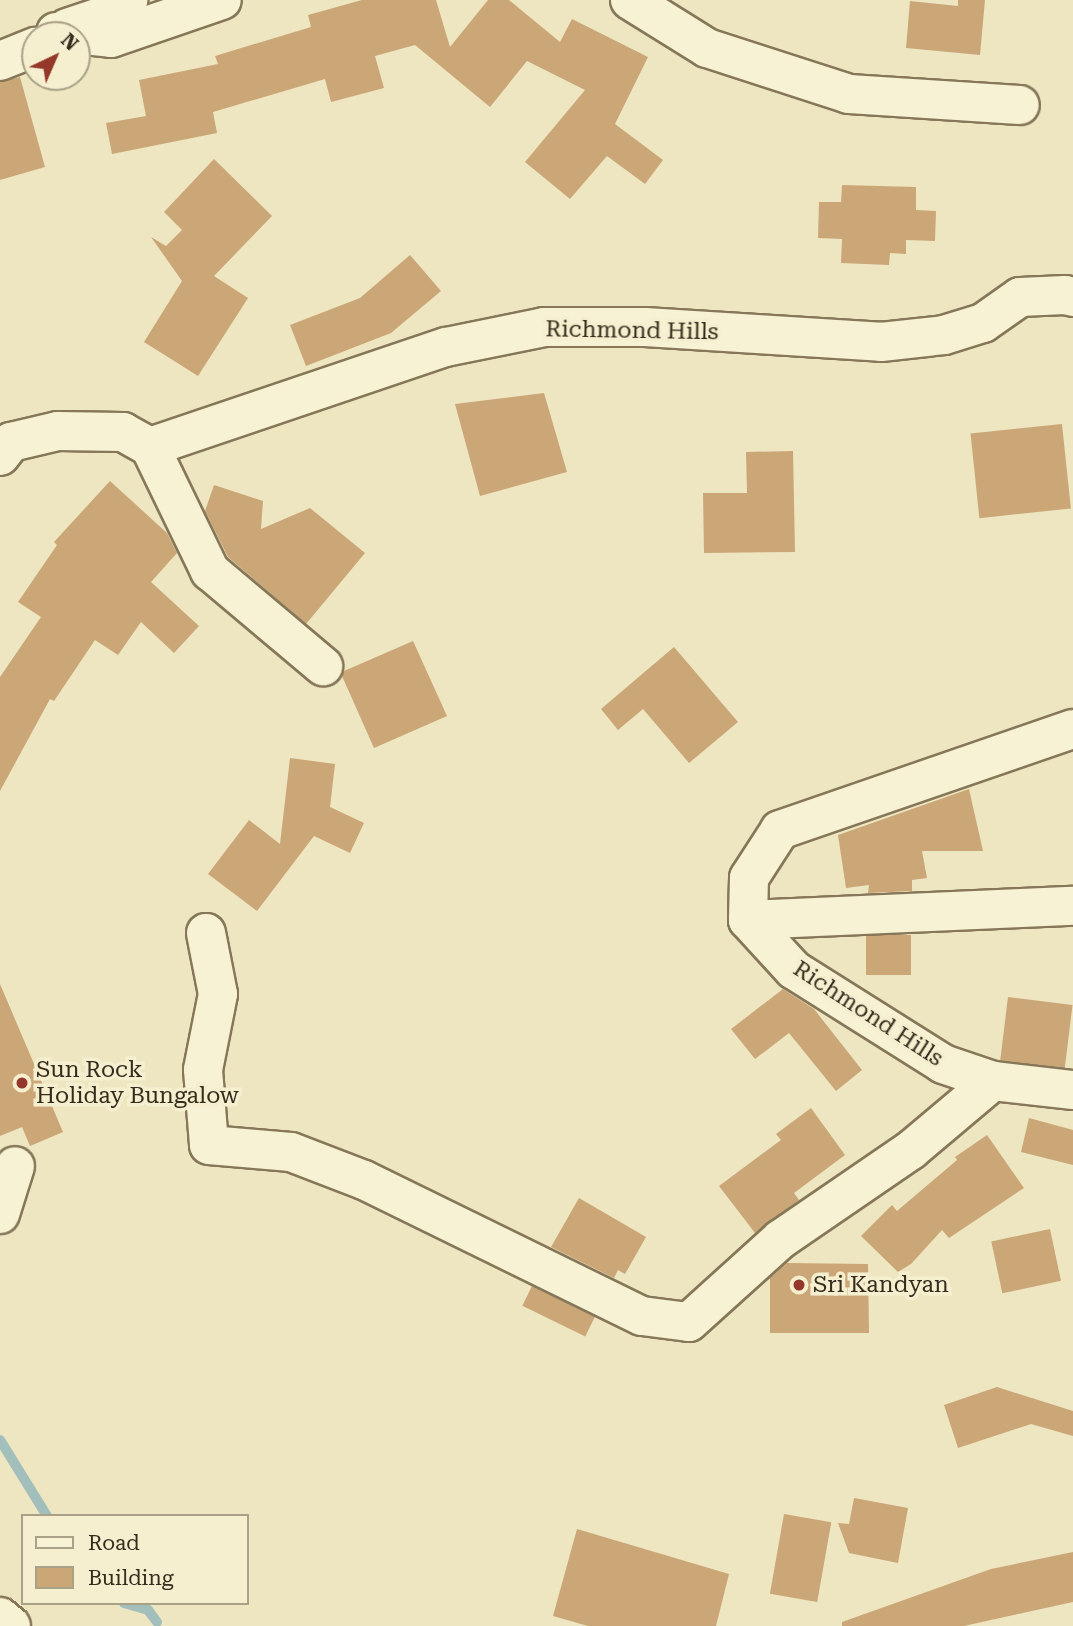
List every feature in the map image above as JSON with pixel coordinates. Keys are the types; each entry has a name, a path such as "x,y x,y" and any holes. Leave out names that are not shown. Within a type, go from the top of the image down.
{"street":[{"path":"89,21 109,13 128,0"},
{"path":"91,38 111,38 222,0"},
{"path":"630,0 707,48 849,94 1020,105"},
{"path":"0,61 21,51"},
{"name":"Richmond Hills","path":"150,447 446,347 544,327 645,327 881,341 944,335 983,323 1020,298 1065,295 1073,297"},
{"path":"0,456 11,442 58,431 123,432 150,447 210,571 323,666"},
{"path":"1073,729 780,830 748,878 748,920 1073,906"},
{"name":"Richmond Hills","path":"748,920 794,970 943,1064 993,1081 1073,1090"},
{"path":"206,933 218,994 203,1070 209,1145 291,1152 364,1180 642,1316 689,1322 781,1239 911,1150 993,1081"},
{"path":"0,1214 15,1166"},
{"path":"0,1617 11,1626"}],"building":[{"path":"362,0 436,0 450,47 488,0 509,0 560,42 572,19 648,57 615,124 663,160 645,184 607,156 570,199 525,162 585,90 527,61 490,107 415,45 375,56 384,88 331,102 325,79 213,112 217,133 112,154 106,123 146,116 139,80 218,64 215,56 311,27 308,15"},
{"path":"958,0 985,0 980,55 906,48 910,1 958,6"},
{"path":"20,77 21,91 24,91 45,167 0,180 0,82"},
{"path":"214,159 272,216 214,276 248,298 198,376 144,342 182,281 151,237 166,246 182,230 164,212"},
{"path":"842,185 916,187 916,210 936,211 935,241 906,240 906,254 890,253 889,265 841,263 842,239 818,238 819,202 841,202"},
{"path":"410,255 441,291 391,333 306,366 290,325 360,298"},
{"path":"544,393 567,472 480,496 455,404"},
{"path":"1062,424 1071,509 979,518 971,434"},
{"path":"793,451 795,552 704,553 703,493 747,493 746,452"},
{"path":"110,481 167,533 177,553 151,582 199,626 174,653 141,622 118,655 95,640 54,701 50,699 0,791 0,677 41,617 18,602 57,545 54,542"},
{"path":"214,485 263,501 261,529 310,508 365,553 306,624 228,557 205,511"},
{"path":"413,641 447,716 374,748 342,676 344,671"},
{"path":"674,647 738,722 689,763 643,709 618,730 601,709"},
{"path":"290,758 335,764 330,807 364,823 350,853 314,836 257,911 208,874 249,820 280,844"},
{"path":"969,789 983,851 922,851 927,878 912,880 912,891 868,893 869,885 846,888 838,835"},
{"path":"866,935 911,935 911,975 866,975"},
{"path":"0,984 63,1132 30,1146 22,1127 0,1136"},
{"path":"783,989 814,1009 862,1070 836,1091 789,1033 755,1059 731,1029"},
{"path":"1008,997 1073,1005 1065,1068 1000,1061"},
{"path":"811,1108 845,1155 794,1193 799,1200 755,1233 719,1186 781,1140 776,1134"},
{"path":"1029,1118 1073,1130 1073,1165 1021,1152"},
{"path":"987,1135 1024,1188 949,1238 942,1230 911,1264 898,1272 861,1236 892,1205 897,1211 957,1160 955,1157"},
{"path":"579,1198 646,1237 625,1274 618,1270 614,1278 551,1247"},
{"path":"1050,1229 1061,1281 1002,1293 991,1241"},
{"path":"787,1263 868,1264 869,1333 770,1333 770,1278"},
{"path":"532,1286 595,1317 585,1336 522,1306"},
{"path":"997,1387 1073,1411 1073,1436 1031,1424 958,1448 944,1405"},
{"path":"854,1498 908,1508 898,1563 849,1553 838,1523 849,1524"},
{"path":"784,1514 831,1522 817,1602 770,1594"},
{"path":"577,1529 729,1574 716,1626 588,1626 553,1616"},
{"path":"1073,1552 1073,1602 964,1626 842,1626 842,1622 991,1569"}],"waterway":[{"path":"0,1440 46,1514"},
{"path":"131,1605 148,1610 157,1622"}],"place":[{"name":"Sun Rock Holiday Bungalow","path":"22,1083"},
{"name":"Sri Kandyan","path":"799,1285"}]}
